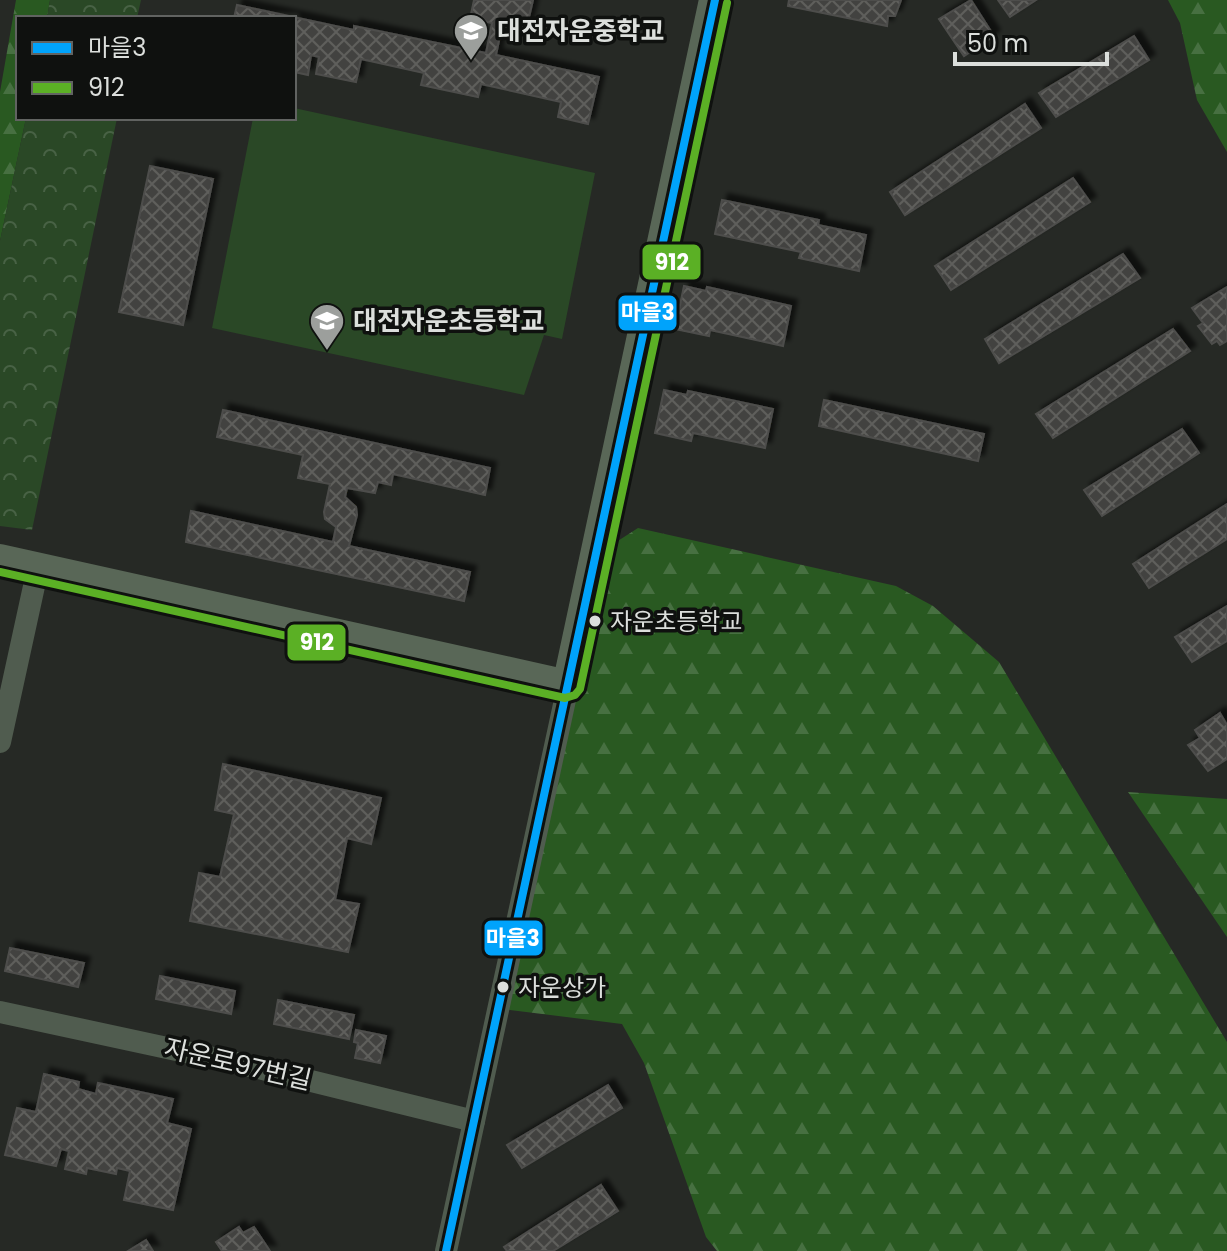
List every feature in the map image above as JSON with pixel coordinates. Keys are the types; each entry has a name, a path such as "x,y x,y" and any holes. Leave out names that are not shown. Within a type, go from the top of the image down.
{"street":[{"path":"446,1251 715,0"},
{"path":"0,560 568,686"},
{"path":"0,742 38,568"},
{"name":"자운로97번길","path":"0,1012 246,1065 474,1121"}],"green space":[{"path":"16,0 50,0 47,16 16,16 16,120 26,120 0,241 0,92"},
{"path":"50,0 141,0 137,16 47,16"},
{"path":"1168,0 1227,0 1227,152 1197,100 1180,23"},
{"path":"296,108 595,173 562,339 544,335 524,395 212,328 253,120 296,120"},
{"path":"26,120 117,120 32,530 0,526 0,241"},
{"path":"638,528 896,586 933,606 999,662 1227,1042 1227,1251 717,1251 706,1237 644,1063 622,1024 503,1009 610,546"},
{"path":"1128,792 1227,799 1227,937"}],"building":[{"path":"474,0 533,0 526,30 502,26 496,55 599,77 588,124 558,117 561,102 481,84 478,97 421,85 424,73 361,59 356,82 316,74 319,57 311,55 308,75 296,72 296,18 486,53 492,23 470,19"},
{"path":"789,0 901,0 895,16 888,16 887,26 788,6"},
{"path":"971,0 994,36 964,56 939,19"},
{"path":"998,0 1036,0 1010,17"},
{"path":"237,5 288,16 234,16"},
{"path":"1134,36 1149,60 1056,117 1039,93"},
{"path":"1025,104 1041,128 905,215 890,192"},
{"path":"150,166 213,179 183,325 119,312"},
{"path":"1073,178 1090,202 951,290 935,266"},
{"path":"722,200 819,220 818,225 866,235 859,271 799,258 801,252 715,234"},
{"path":"1123,254 1140,278 999,363 985,339"},
{"path":"684,286 706,291 707,287 791,306 783,346 710,330 709,336 675,329"},
{"path":"1227,287 1227,341 1220,345 1217,341 1212,344 1198,326 1203,323 1192,308"},
{"path":"1173,329 1190,351 1053,438 1036,414"},
{"path":"664,390 687,395 688,391 773,409 765,448 693,433 691,441 655,433"},
{"path":"824,400 984,434 978,461 819,426"},
{"path":"223,410 490,468 485,495 393,474 391,485 378,482 375,493 347,488 345,497 356,507 357,515 349,546 470,572 464,601 186,542 191,511 333,542 336,527 325,519 324,512 330,484 298,478 303,455 217,437"},
{"path":"1182,429 1199,453 1102,516 1084,490"},
{"path":"1227,504 1227,539 1149,588 1133,564"},
{"path":"1227,606 1227,641 1192,662 1175,637"},
{"path":"1220,713 1227,725 1227,759 1208,771 1188,745 1200,738 1195,730"},
{"path":"223,764 381,798 371,844 347,838 335,900 359,904 348,952 190,921 199,873 220,877 234,814 215,810"},
{"path":"10,948 84,963 78,987 5,971"},
{"path":"160,976 235,991 231,1014 156,999"},
{"path":"278,1000 354,1015 349,1039 274,1024"},
{"path":"356,1030 386,1036 380,1063 355,1058 358,1043 354,1042"},
{"path":"44,1074 79,1082 78,1089 96,1094 98,1083 173,1099 167,1123 191,1129 173,1210 124,1200 130,1171 117,1168 116,1174 87,1168 86,1174 65,1169 69,1151 61,1149 56,1166 5,1155 17,1108 36,1112"},
{"path":"608,1085 622,1108 522,1168 507,1145"},
{"path":"601,1185 618,1211 553,1251 507,1251 504,1247"},
{"path":"239,1227 243,1233 254,1227 270,1251 222,1251 216,1242"},
{"path":"146,1240 153,1251 128,1251"}],"transit line":[{"name":"마을3","path":"446,1251 715,0"},
{"name":"912","path":"0,572 565,698 575,695 580,689 727,3"}],"place":[{"name":"대전자운중학교","path":"471,62"},
{"name":"대전자운초등학교","path":"327,352"},
{"name":"자운초등학교","path":"595,621"},
{"name":"자운상가","path":"503,987"}]}
